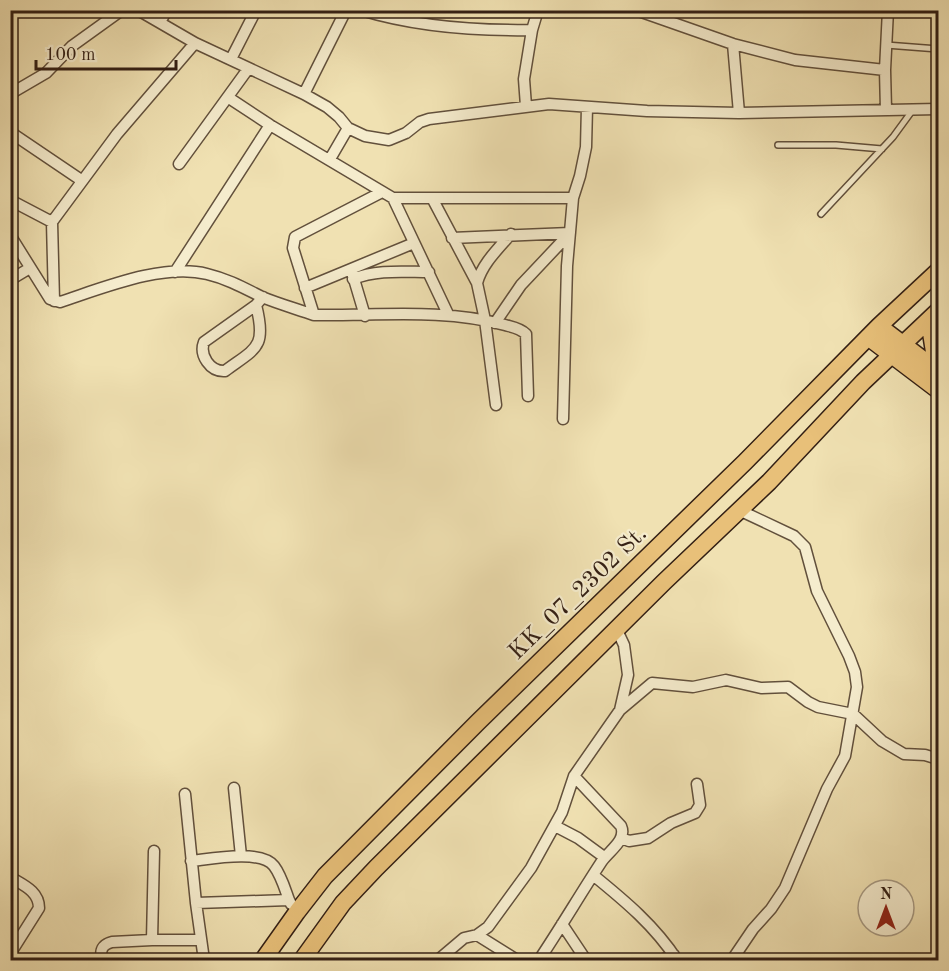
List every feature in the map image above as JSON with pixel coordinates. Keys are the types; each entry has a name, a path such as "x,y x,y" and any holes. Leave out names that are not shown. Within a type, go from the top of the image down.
{"main road":[{"name":"KK_07_2302 St.","path":"263,960 293,906 745,462 873,332 939,271"},
{"path":"302,960 343,903 769,482 858,388 934,315"},
{"path":"934,315 938,371"},
{"path":"873,332 897,351 918,375 939,390"},
{"path":"897,351 938,371"},
{"path":"858,388 891,373 903,372 918,375"}],"street":[{"path":"10,94 46,73 72,46 122,10"},
{"path":"138,10 195,43 304,94 327,107 348,128 365,136 389,140 429,119 549,104 647,111 739,113 939,109"},
{"path":"160,22 167,10"},
{"path":"231,59 256,10"},
{"path":"304,94 346,10"},
{"path":"361,10 396,21 446,27 491,31 532,30"},
{"path":"526,106 524,79 532,30 538,10"},
{"path":"636,10 733,44 795,60 885,70"},
{"path":"886,110 888,10"},
{"path":"54,301 52,222 81,180 133,114 195,43"},
{"path":"733,44 739,113"},
{"path":"179,165 248,69"},
{"path":"229,98 393,198 573,198"},
{"path":"563,419 570,233 573,198 585,147 587,107"},
{"path":"175,272 270,125"},
{"path":"330,159 348,128"},
{"path":"10,132 81,180"},
{"path":"314,315 293,248 295,237 382,192"},
{"path":"393,198 448,314"},
{"path":"432,198 477,283 490,321 496,405"},
{"path":"10,200 52,222"},
{"path":"452,238 570,233"},
{"path":"490,321 570,233"},
{"path":"477,283 485,265 511,234"},
{"path":"10,235 54,301 60,302 136,278 175,272 206,274 242,285 259,301 314,315 448,314 490,321 519,329 526,334 528,396"},
{"path":"305,288 352,274 414,243"},
{"path":"10,280 30,268"},
{"path":"352,274 429,272"},
{"path":"352,274 365,316"},
{"path":"259,301 260,339 257,348 225,371 214,369 205,359 202,347 204,342 259,301"},
{"path":"732,960 785,888 827,789 845,756 857,687 855,672 828,610 817,591 805,547 794,536 739,510"},
{"path":"617,630 624,645 628,675 620,710"},
{"path":"438,960 464,938 477,935 488,927 525,876 555,826 574,776 620,710 652,683 693,687 726,680 761,688 788,687 808,702 853,714 882,741 904,754 925,755 939,759"},
{"path":"539,960 604,857 621,838 623,831 621,826 574,776"},
{"path":"621,838 630,841 648,837 671,823 695,813 700,805 697,784"},
{"path":"234,788 241,856"},
{"path":"185,794 204,960"},
{"path":"555,826 578,837 604,857"},
{"path":"153,940 154,851"},
{"path":"191,861 241,856 267,860 273,864 293,906 196,903"},
{"path":"593,875 637,910 676,958"},
{"path":"10,877 34,892 38,897 39,908 10,954"},
{"path":"562,924 586,960"},
{"path":"477,935 517,960"},
{"path":"102,960 102,948 105,944 112,942 201,940"},
{"path":"661,960 676,958"}],"lane":[{"path":"886,45 939,49"},
{"path":"821,214 893,136 913,109"},
{"path":"778,145 882,148"}]}
